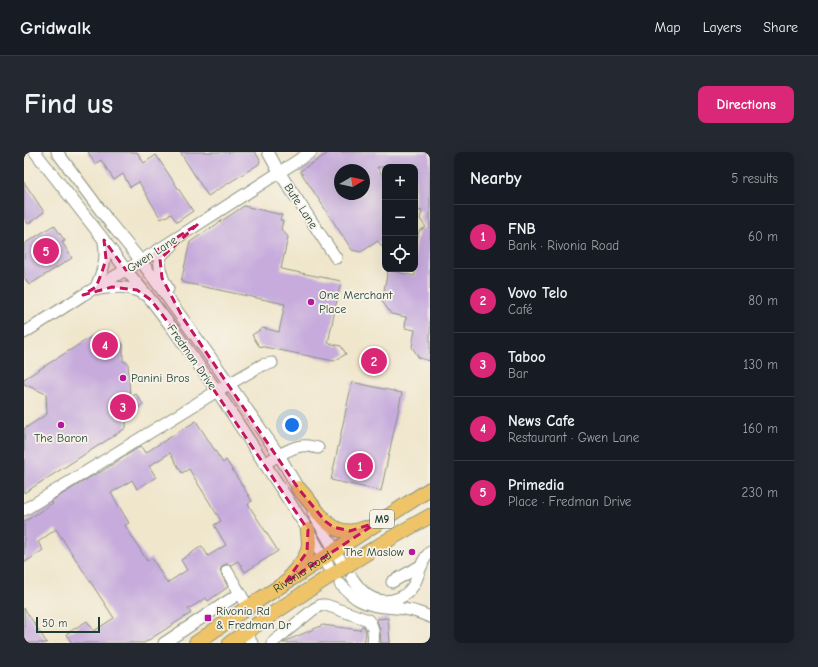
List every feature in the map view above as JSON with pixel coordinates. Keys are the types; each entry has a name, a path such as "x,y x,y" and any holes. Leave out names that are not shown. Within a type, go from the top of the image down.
{"main road":[{"path":"298,488 321,517 333,527 350,531 362,529 378,522"},
{"name":"Rivonia Road","path":"196,643 248,607 430,489"},
{"name":"Rivonia Road","path":"230,643 249,638 391,537 430,516"},
{"path":"285,583 308,552 308,530"}],"street":[{"name":"Fredman Drive","path":"35,152 173,329 217,391 308,530 330,554"},
{"name":"Fredman Drive","path":"57,152 183,318 279,455 298,488 339,575 353,596 378,607 411,610 430,616"},
{"name":"Bute Lane","path":"268,152 279,172 336,258"},
{"name":"Gwen Lane","path":"24,334 83,295 141,261 311,152"},
{"path":"183,318 162,278 160,259 163,254 198,224"},
{"path":"96,287 105,265 106,251 104,240"},
{"path":"83,295 98,289 122,287 137,290 145,294 151,300"},
{"path":"24,510 217,391 262,365 272,363"},
{"path":"264,464 279,455 301,446 318,448"},
{"path":"352,578 365,593 378,600 390,601 399,599 410,590 427,555 430,552"},
{"path":"392,582 422,565"},
{"path":"227,571 248,607"},
{"path":"410,590 412,600 411,610"},
{"path":"164,643 240,592"},
{"path":"272,643 321,605 326,605 368,620 372,623 374,636 373,643"}],"highlighted area":[{"path":"198,224 160,259 162,278 183,318 298,488 325,521 333,527 350,531 378,522 285,583 307,552 308,530 173,329 151,300 137,290 112,287 83,295 96,287 102,272 106,259 104,240 126,270"}],"building":[{"path":"88,152 137,152 144,163 156,155 193,211 177,222 171,214 161,219 139,182 130,187 123,174 114,180 101,160 95,164"},
{"path":"180,152 255,152 260,160 259,164 208,196"},
{"path":"330,152 430,152 430,361 419,358 412,347 415,330 405,328 406,317 391,314 382,301 388,272 397,272 415,276 415,272 418,272 418,236 419,231 426,227 420,219 422,211 418,210 418,164 382,164 382,167 377,167 382,174 382,247 378,241 361,252 352,250 300,171"},
{"path":"24,182 44,212 28,224 24,218"},
{"path":"244,206 282,215 280,220 283,221 281,229 288,237 281,269 341,281 328,343 341,346 346,354 334,361 259,346 252,335 263,328 279,332 285,304 181,282 190,242"},
{"path":"54,225 65,241 62,242 72,258 29,285 24,277 24,244"},
{"path":"99,332 123,344 123,361 128,363 130,398 136,394 143,404 126,416 126,428 24,493 24,429 47,414 46,394 24,384 24,379"},
{"path":"352,382 402,393 381,491 331,480"},
{"path":"196,421 223,463 226,460 252,501 248,504 278,551 245,572 238,561 231,565 223,565 220,571 228,587 208,601 206,598 188,609 191,613 144,643 72,643 66,634 87,621 94,631 114,618 56,529 38,542 43,550 24,563 24,522 53,503 51,501 141,446 145,453","holes":["170,453 182,473 189,469 221,521 214,525 226,545 208,556 202,546 181,560 187,570 167,583 152,558 147,561 125,525 129,523 111,493 132,480 137,489 156,477 149,466"]},
{"path":"24,608 47,643 24,643"},
{"path":"388,618 390,643 381,643 377,619"},
{"path":"323,625 360,630 362,626 364,626 366,633 364,643 283,643"}],"place":[{"name":"Primedia","path":"46,251"},
{"name":"One Merchant Place","path":"311,302"},
{"name":"News Cafe","path":"105,345"},
{"name":"Vovo Telo","path":"374,361"},
{"name":"Panini Bros","path":"123,378"},
{"name":"Taboo","path":"123,407"},
{"name":"The Baron","path":"61,425"},
{"name":"FNB","path":"360,466"},
{"name":"The Maslow","path":"412,552"},
{"name":"Rivonia Rd & Fredman Dr","path":"208,618"}]}
